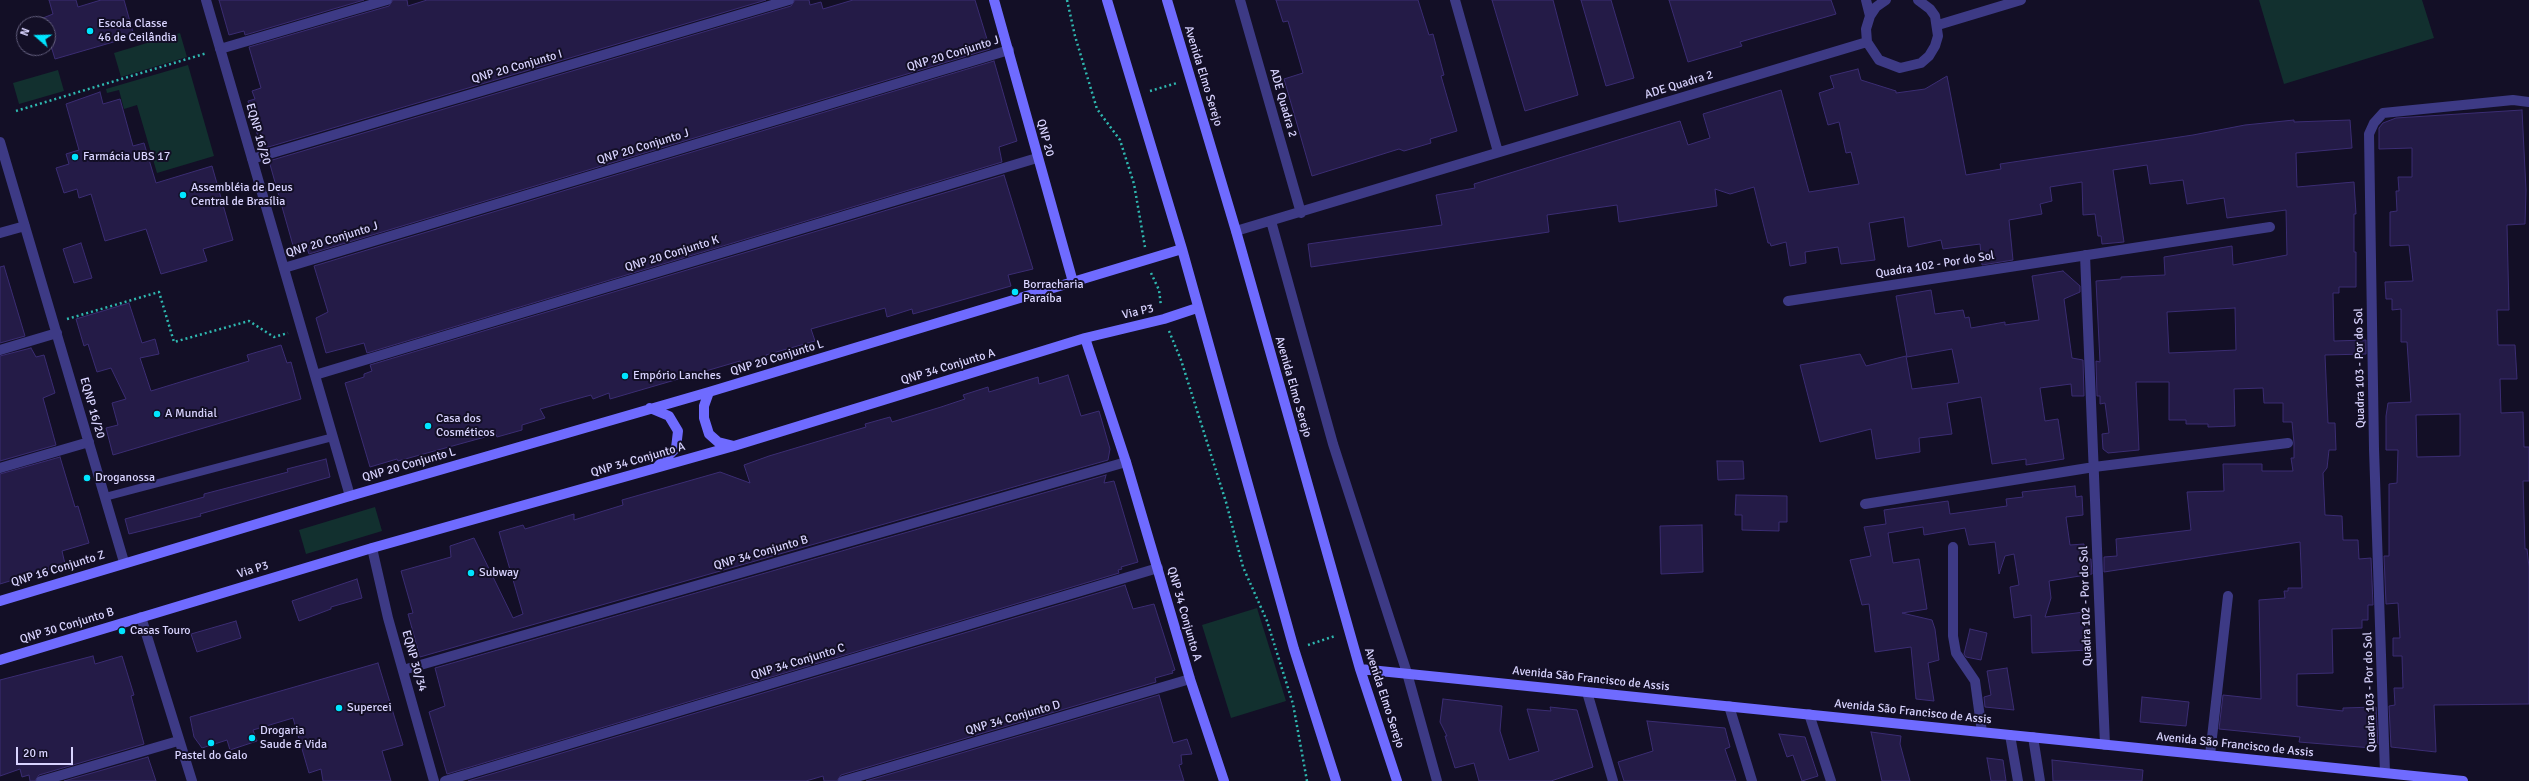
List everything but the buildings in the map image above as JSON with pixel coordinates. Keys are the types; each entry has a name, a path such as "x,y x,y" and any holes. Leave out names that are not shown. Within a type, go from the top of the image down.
{"street":[{"name":"EQNP 16/20","path":"206,0 350,496"},
{"path":"220,49 387,0"},
{"name":"QNP 20 Conjunto I","path":"252,159 789,0"},
{"name":"QNP 20","path":"994,0 1009,50 1037,158 1073,282"},
{"path":"1107,0 1182,249 1197,308 1294,649 1336,781"},
{"name":"Avenida Elmo Serejo","path":"1167,0 1236,231 1360,669 1397,781"},
{"name":"ADE Quadra 2","path":"1240,0 1301,212"},
{"path":"1455,0 1498,152"},
{"path":"1866,0 1870,16"},
{"path":"1886,0 1876,7 1870,16 1866,29 1867,42 1872,52 1884,63 1900,68 1910,67 1929,56 1935,46 1938,25 1935,16 1922,1"},
{"path":"1938,25 2021,0"},
{"name":"ADE Quadra 2","path":"1236,231 1867,42"},
{"name":"QNP 20 Conjunto J","path":"284,268 1009,50"},
{"name":"Quadra 103 - Por do Sol","path":"2385,773 2374,449 2369,134 2374,123 2383,113 2513,100 2529,102"},
{"name":"EQNP 16/20","path":"0,142 124,562"},
{"name":"QNP 20 Conjunto K","path":"315,375 1037,158"},
{"path":"1271,221 1333,444 1407,673 1437,781"},
{"path":"0,233 25,226"},
{"name":"Quadra 102 - Por do Sol","path":"1788,301 2270,227"},
{"path":"1073,282 1146,262 1182,249"},
{"name":"Quadra 102 - Por do Sol","path":"2086,256 2105,745"},
{"name":"QNP 20 Conjunto L","path":"350,496 709,392 1073,282"},
{"name":"Via P3","path":"1085,338 1164,319 1197,308"},
{"path":"0,350 55,328"},
{"name":"QNP 34 Conjunto A","path":"372,548 734,446 1085,338 1126,462 1190,679 1223,781"},
{"path":"709,392 704,406 704,418 709,434 718,442 734,446"},
{"path":"650,408 669,416 678,431 676,448 655,469"},
{"path":"0,468 89,442"},
{"path":"1865,504 2094,467 2288,442"},
{"name":"QNP 34 Conjunto B","path":"403,670 1126,462"},
{"path":"124,562 350,496"},
{"path":"1953,547 1953,636 1956,653 1975,681 1982,732"},
{"name":"Via P3","path":"141,617 372,548"},
{"name":"EQNP 30/34","path":"372,548 403,670 434,781"},
{"name":"QNP 16 Conjunto Z","path":"0,601 124,562"},
{"name":"QNP 34 Conjunto C","path":"445,781 1158,568"},
{"path":"2210,755 2228,596"},
{"path":"141,617 178,741 192,781"},
{"name":"QNP 30 Conjunto B","path":"0,660 141,617"},
{"name":"Avenida São Francisco de Assis","path":"1360,669 2463,781"},
{"name":"QNP 34 Conjunto D","path":"843,781 1190,679"},
{"path":"1587,692 1613,781"},
{"path":"1729,706 1752,781"},
{"path":"1809,714 1831,781"},
{"path":"2010,735 2018,781"},
{"path":"2033,737 2040,781"},
{"path":"41,781 178,741"}],"lane":[{"path":"105,497 333,437"}],"path":[{"path":"1067,0 1075,36 1097,109 1120,140 1134,184 1144,231 1146,262 1158,290 1164,319 1181,360 1221,487 1243,567 1267,621 1291,697 1307,781"},
{"path":"16,111 220,49"},
{"path":"1136,96 1191,80"},
{"path":"55,328 159,292 174,342 249,321 274,337 302,330"},
{"path":"1294,649 1350,631"}],"green space":[{"path":"2259,0 2422,0 2434,38 2284,84"},
{"path":"180,33 187,57 121,77 114,53"},
{"path":"188,65 214,156 157,173 137,105 124,109 119,90 107,93 106,89"},
{"path":"58,70 64,91 19,104 13,83"},
{"path":"375,507 382,531 306,554 299,530"},
{"path":"1257,608 1286,701 1231,718 1202,625"}],"place":[{"name":"Escola Classe 46 de Ceilândia","path":"90,31"},
{"name":"Farmácia UBS 17","path":"75,157"},
{"name":"Assembléia de Deus Central de Brasília","path":"183,195"},
{"name":"Borracharia Paraíba","path":"1015,292"},
{"name":"Empório Lanches","path":"625,376"},
{"name":"A Mundial","path":"157,414"},
{"name":"Casa dos Cosméticos","path":"428,426"},
{"name":"Droganossa","path":"87,478"},
{"name":"Subway","path":"471,573"},
{"name":"Casas Touro","path":"122,631"},
{"name":"Supercei","path":"339,708"},
{"name":"Drogaria Saude & Vida","path":"252,738"},
{"name":"Pastel do Galo","path":"211,743"}]}
